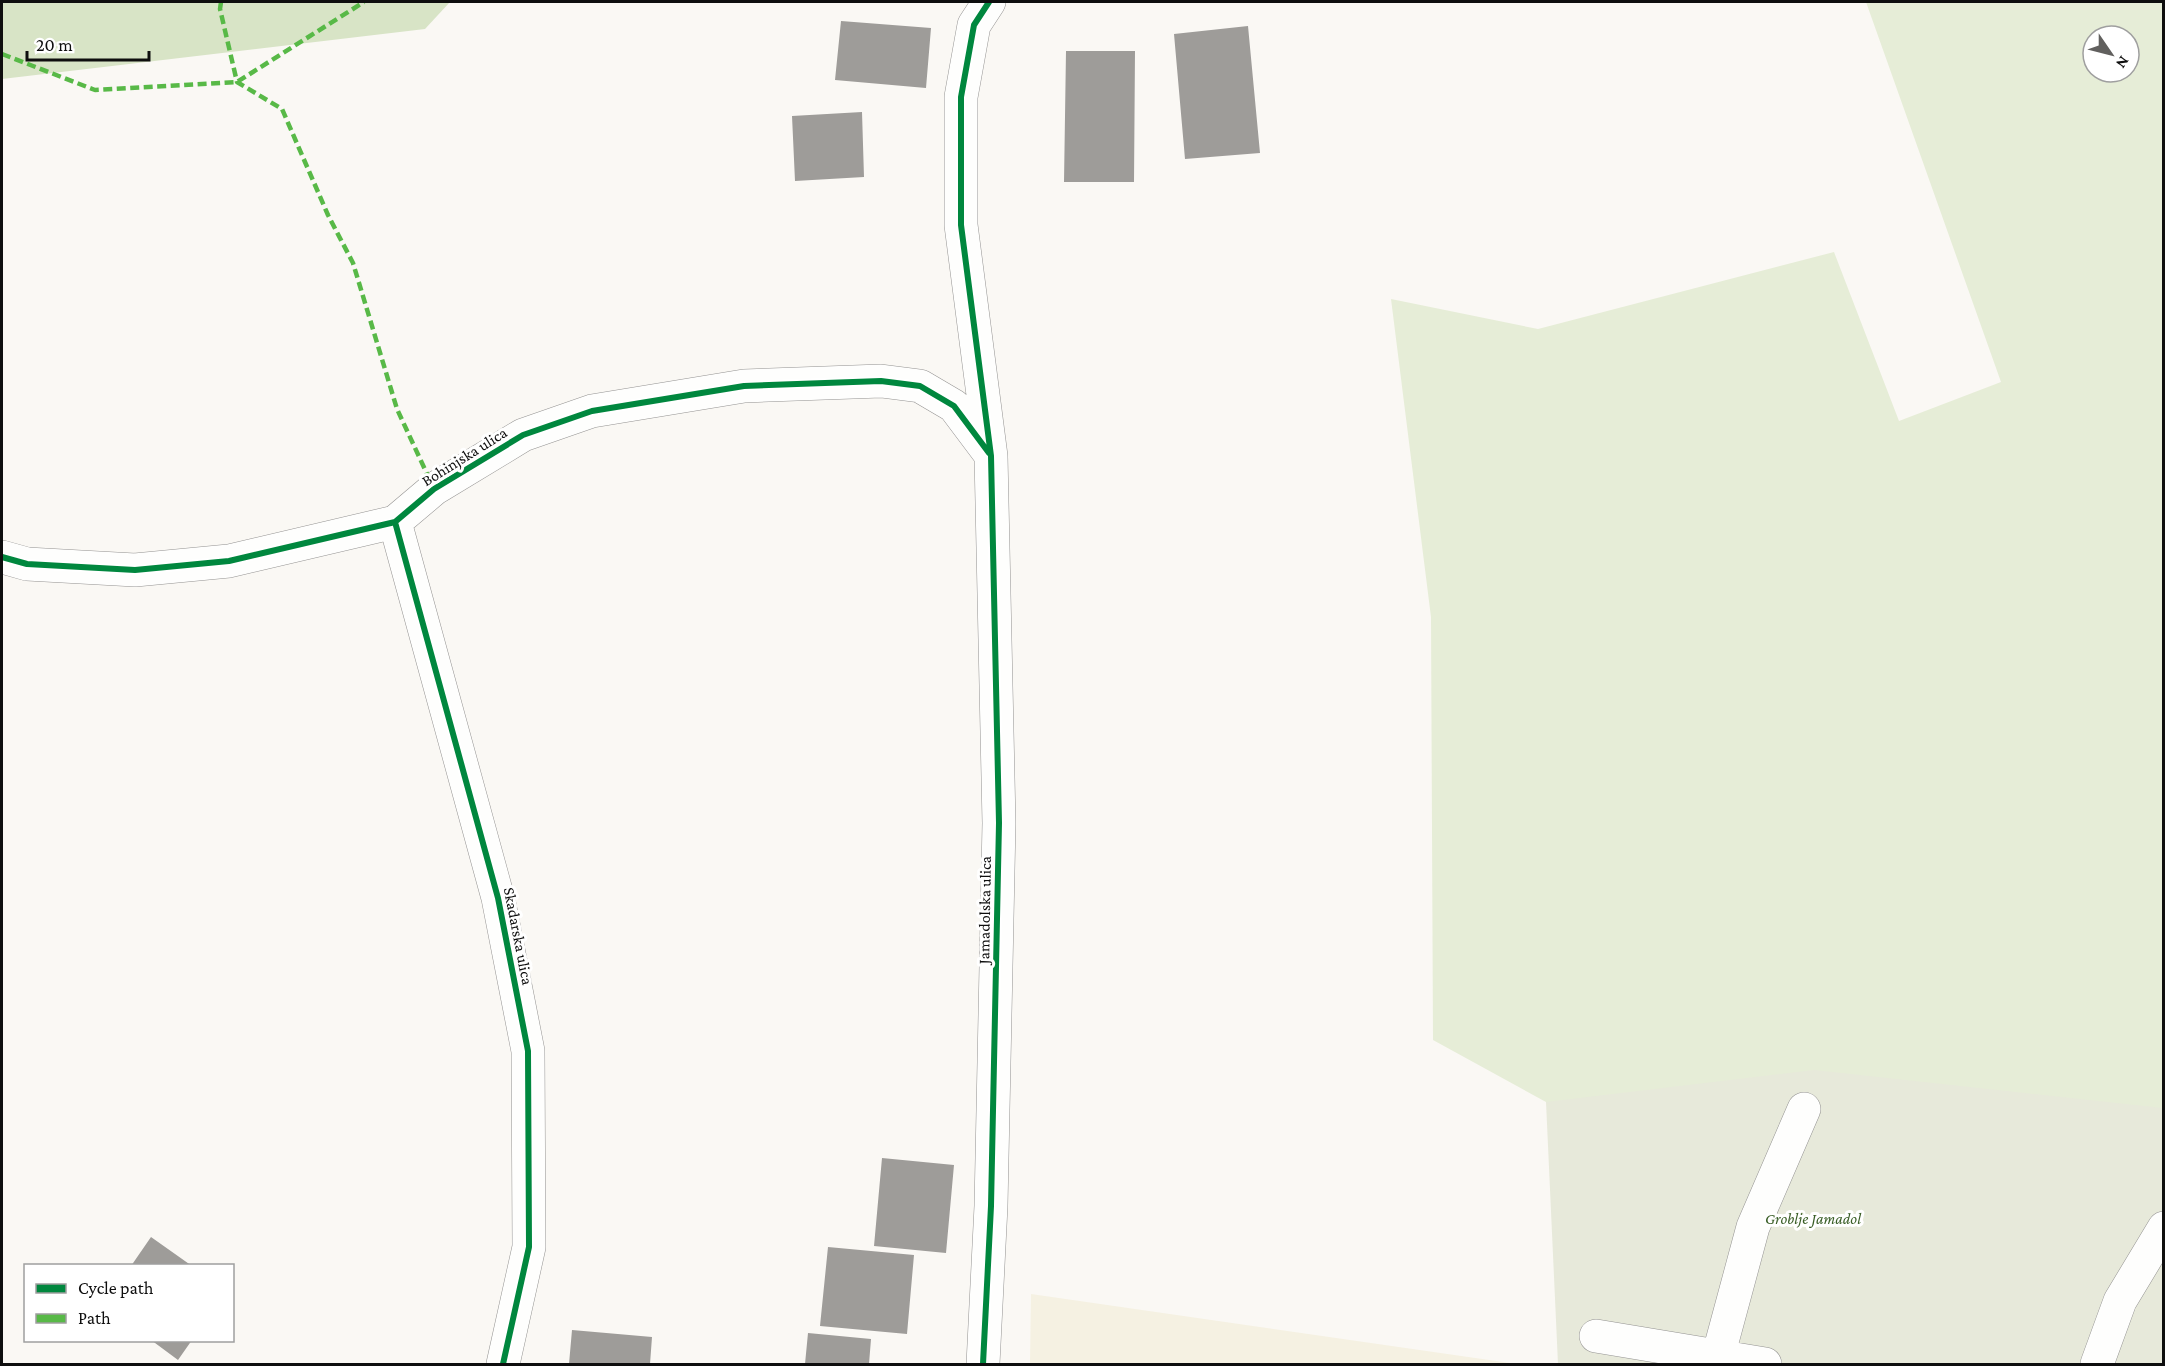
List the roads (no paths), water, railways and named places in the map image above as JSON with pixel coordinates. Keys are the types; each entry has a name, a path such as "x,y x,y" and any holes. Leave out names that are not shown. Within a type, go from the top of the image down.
{"street":[{"name":"Jamadolska ulica","path":"983,1365 991,1206 999,823 991,456 961,225 961,98 974,25 989,2"},
{"name":"Bohinjska ulica","path":"2,557 27,564 135,570 229,561 395,522 434,489 523,435 592,411 744,386 881,381 920,386 954,406 991,456"},
{"name":"Skadarska ulica","path":"395,522 498,898 528,1051 529,1247 503,1365"},
{"path":"1716,1361 1753,1227 1804,1109"},
{"path":"2097,1365 2121,1300 2163,1228"},
{"path":"1596,1336 1716,1361 1765,1365"}],"park label":[{"name":"Groblje Jamadol","path":"1813,1218"}]}
